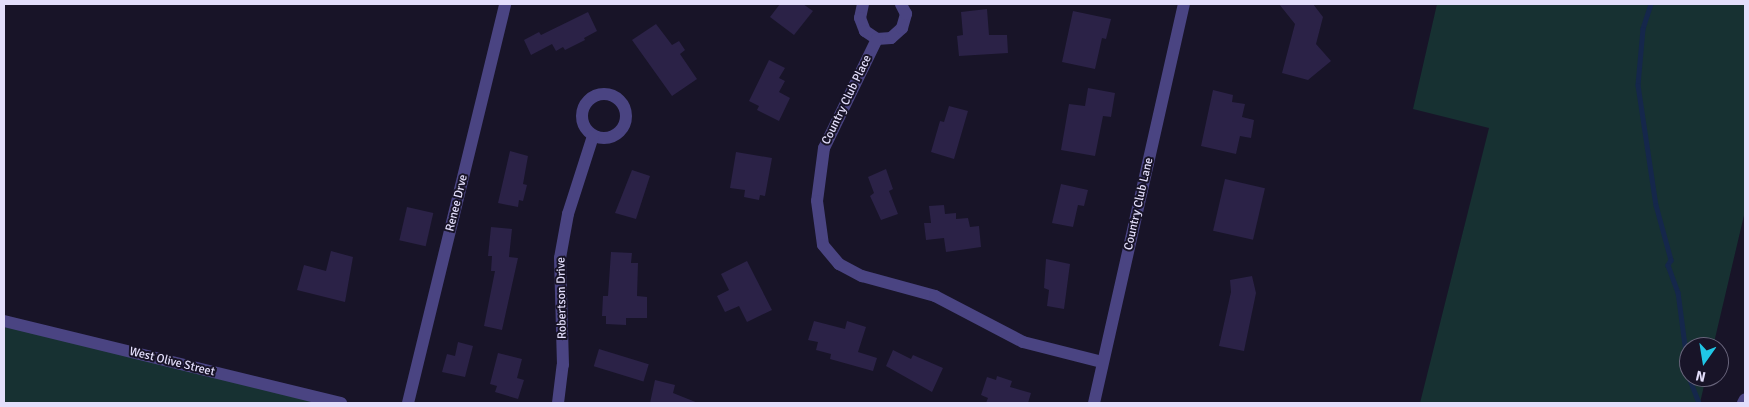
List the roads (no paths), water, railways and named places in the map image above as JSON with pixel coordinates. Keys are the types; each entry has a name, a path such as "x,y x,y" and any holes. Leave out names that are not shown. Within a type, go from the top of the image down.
{"street":[{"name":"Renee Drve","path":"408,403 505,4"},
{"path":"863,4 860,18 865,31 877,39 892,38 902,28 906,14 901,4"},
{"name":"Country Club Lane","path":"1094,403 1184,4"},
{"name":"Country Club Place","path":"877,39 824,148 817,198 817,223 823,245 840,264 862,276 935,296 1022,342 1102,362"},
{"name":"Robertson Drive","path":"558,403 564,365 560,258 568,214 593,136"},
{"name":"West Olive Street","path":"4,321 341,403"},
{"path":"1743,403 1745,399"}],"waterway":[{"path":"1651,4 1643,29 1638,85 1656,205 1671,260 1668,265 1678,292 1684,337"},
{"path":"1693,387 1699,403"}]}
